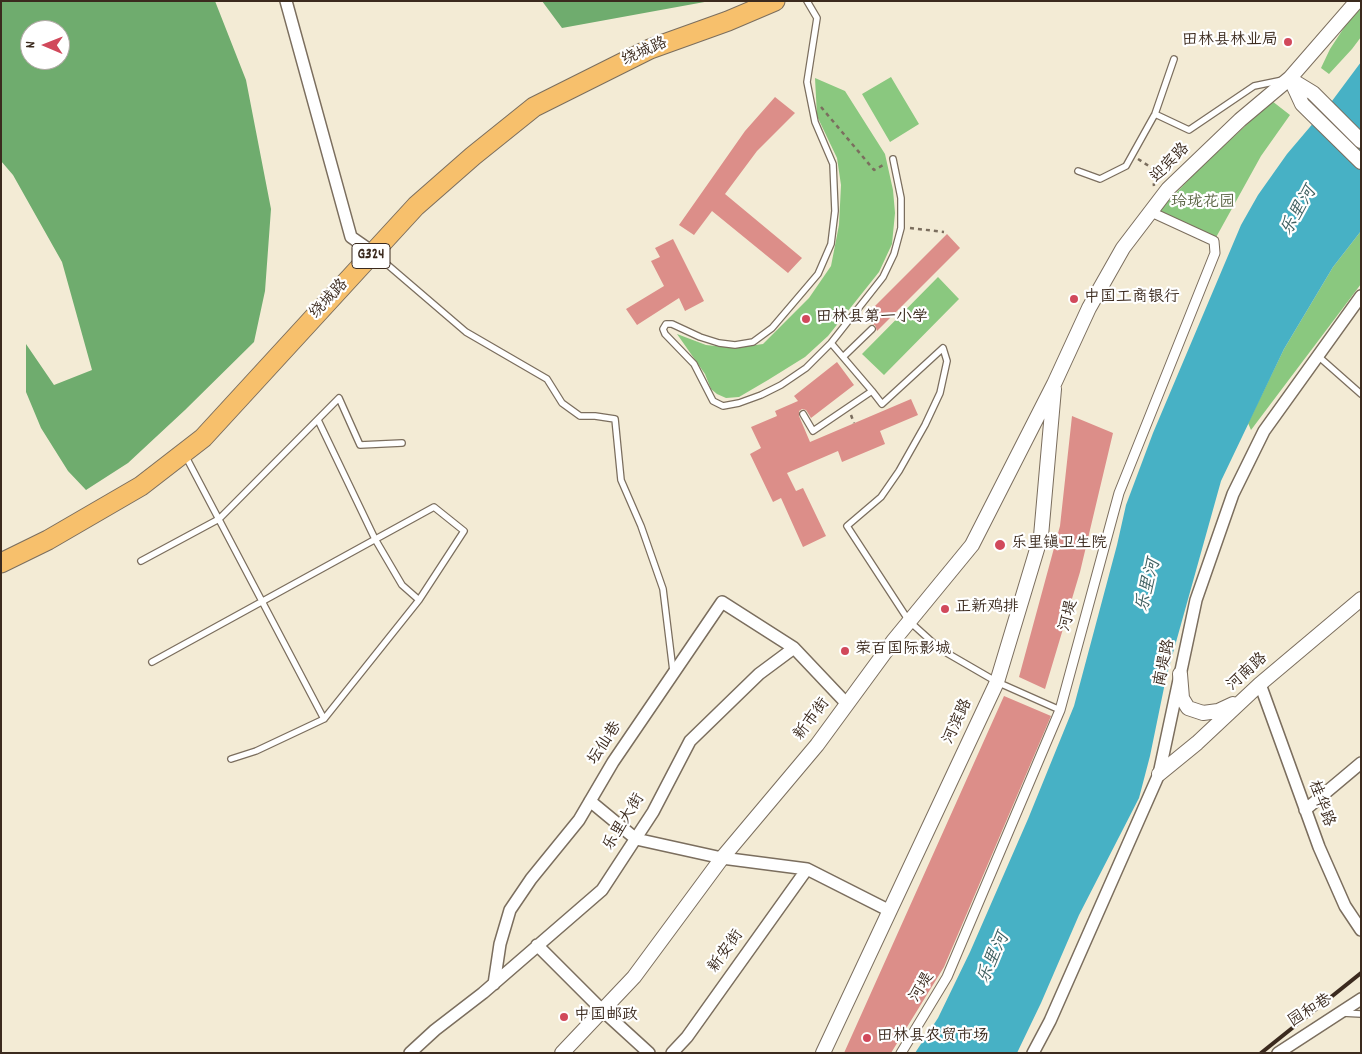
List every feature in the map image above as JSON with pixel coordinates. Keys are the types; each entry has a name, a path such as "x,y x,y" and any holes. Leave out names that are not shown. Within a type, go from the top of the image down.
{"highway":[{"name":"绕城路","path":"1,563 48,540 141,486 203,438 416,206 473,156 534,107 650,49 728,21 775,1"}],"street":[{"path":"286,1 351,237 374,253"},
{"name":"迎宾路","path":"1054,384 1088,308 1123,248 1168,189 1240,120 1290,78 1356,1"},
{"path":"1290,78 1313,93 1361,141"},
{"path":"1290,78 1302,104 1361,162"},
{"name":"河堤","path":"901,1053 947,977 1060,710 1119,493 1215,254 1214,241 1154,208"},
{"name":"南堤路","path":"1033,1053 1050,1021 1159,774 1196,600 1233,494 1264,431 1361,296"},
{"name":"新市街","path":"562,1053 634,977 722,858 817,745 910,621 972,545 1054,384"},
{"name":"河滨路","path":"823,1053 997,682 1042,536 1054,384"},
{"path":"1031,428 1037,421 1043,419 1050,436"},
{"name":"河南路","path":"1159,774 1197,743 1260,684 1361,600"},
{"name":"坛仙巷","path":"494,984 500,944 510,910 531,879 580,820 613,762 722,602 794,648"},
{"path":"794,648 847,704"},
{"name":"乐里大街","path":"410,1053 435,1030 530,954 537,945 602,890 653,812 690,741 759,674 794,648"},
{"path":"1180,674 1182,698 1188,708 1203,713 1218,711 1243,700"},
{"name":"桂华路","path":"1260,684 1319,847 1345,906 1361,930"},
{"path":"1305,810 1361,763"},
{"path":"590,801 636,839 722,858 808,869 890,911"},
{"name":"新安街","path":"672,1053 687,1036 808,869"},
{"path":"537,945 602,1011 649,1053"},
{"name":"园和巷","path":"1278,1053 1361,998"}],"lane":[{"path":"807,1 817,18 807,82 815,122 833,164 836,211 831,244 818,274 772,328 753,342 719,343 700,337 672,324 666,324 663,328 668,339 694,364 712,401 724,406 760,395 806,368 831,343 883,277 894,254 901,228 901,198 893,159"},
{"path":"1078,171 1100,179 1126,166 1155,114 1174,58"},
{"path":"1155,114 1189,130 1254,86 1290,78"},
{"path":"374,253 466,332 548,379 562,403 580,416 615,419 621,480 641,526 663,590 674,673"},
{"path":"842,357 872,329"},
{"path":"831,343 882,404 944,348 947,361 940,393 925,425 899,471 881,497 847,526 910,621 940,649 997,682 1060,710"},
{"path":"1317,355 1361,394"},
{"path":"803,414 813,431 872,391"},
{"path":"141,561 218,519 339,398 360,445 402,443"},
{"path":"318,420 375,539 402,585 419,600"},
{"path":"184,453 324,719"},
{"path":"152,662 434,507 464,531 419,600 324,719 256,751 231,759"},
{"path":"1340,1013 1361,1014"}],"path":[{"path":"809,92 874,170 893,159"},
{"path":"1132,156 1152,168 1154,208"},
{"path":"901,228 944,232"},
{"path":"851,416 854,423"}],"green space":[{"path":"1,1 215,1 246,80 271,209 265,291 254,342 128,463 86,490 68,471 41,428 26,392 26,344 54,385 92,370 62,262 13,175 1,161"},
{"path":"542,1 710,1 562,28"},
{"path":"1361,7 1361,37 1329,74 1321,68 1330,49 1353,14"},
{"path":"891,77 919,124 890,142 862,94"},
{"path":"815,78 845,91 885,154 893,190 895,213 892,244 879,272 828,336 805,357 768,380 739,397 726,398 711,389 705,374 677,334 706,345 735,348 763,344 809,298 831,266 839,225 841,185 837,158 817,116"},
{"name":"玲珑花园","path":"1272,101 1290,115 1261,156 1214,241 1156,214 1197,171"},
{"path":"1361,231 1361,284 1251,430 1248,423 1284,349 1333,267"},
{"path":"938,277 959,299 884,375 862,354"}],"water":[{"name":"乐里河","path":"1361,62 1361,231 1333,267 1284,349 1221,481 1166,678 1150,756 1139,798 1079,915 1017,1053 915,1053 938,1018 970,952 1028,819 1074,706 1126,505 1153,433 1241,225 1258,195 1287,154 1332,101"}],"building":[{"path":"775,97 795,113 757,151 725,194 802,258 788,273 712,211 694,235 679,225 745,131"},
{"path":"947,234 960,248 877,331 875,325 871,324 864,317"},
{"path":"673,239 704,301 685,311 679,298 637,325 626,309 664,286 651,261 660,257 655,248"},
{"path":"837,362 854,385 811,418 806,410 802,409 799,411 799,416 810,442 911,399 918,415 880,431 885,444 842,462 838,451 787,473 796,491 803,488 826,536 803,547 781,498 773,502 750,454 761,448 751,427 777,416 775,411 798,401 794,396"},
{"path":"1072,416 1113,433 1080,572 1045,689 1019,677 1060,526"},
{"path":"1004,696 1051,716 944,967 891,1053 844,1053"}],"railway":[{"path":"1261,1053 1361,973"}],"place":[{"name":"田林县林业局","path":"1288,42"},
{"name":"中国工商银行","path":"1074,299"},
{"name":"田林县第一小学","path":"806,319"},
{"name":"乐里镇卫生院","path":"1000,545"},
{"name":"正新鸡排","path":"945,609"},
{"name":"荣百国际影城","path":"845,651"},
{"name":"中国邮政","path":"564,1017"},
{"name":"田林县农贸市场","path":"867,1038"}]}
